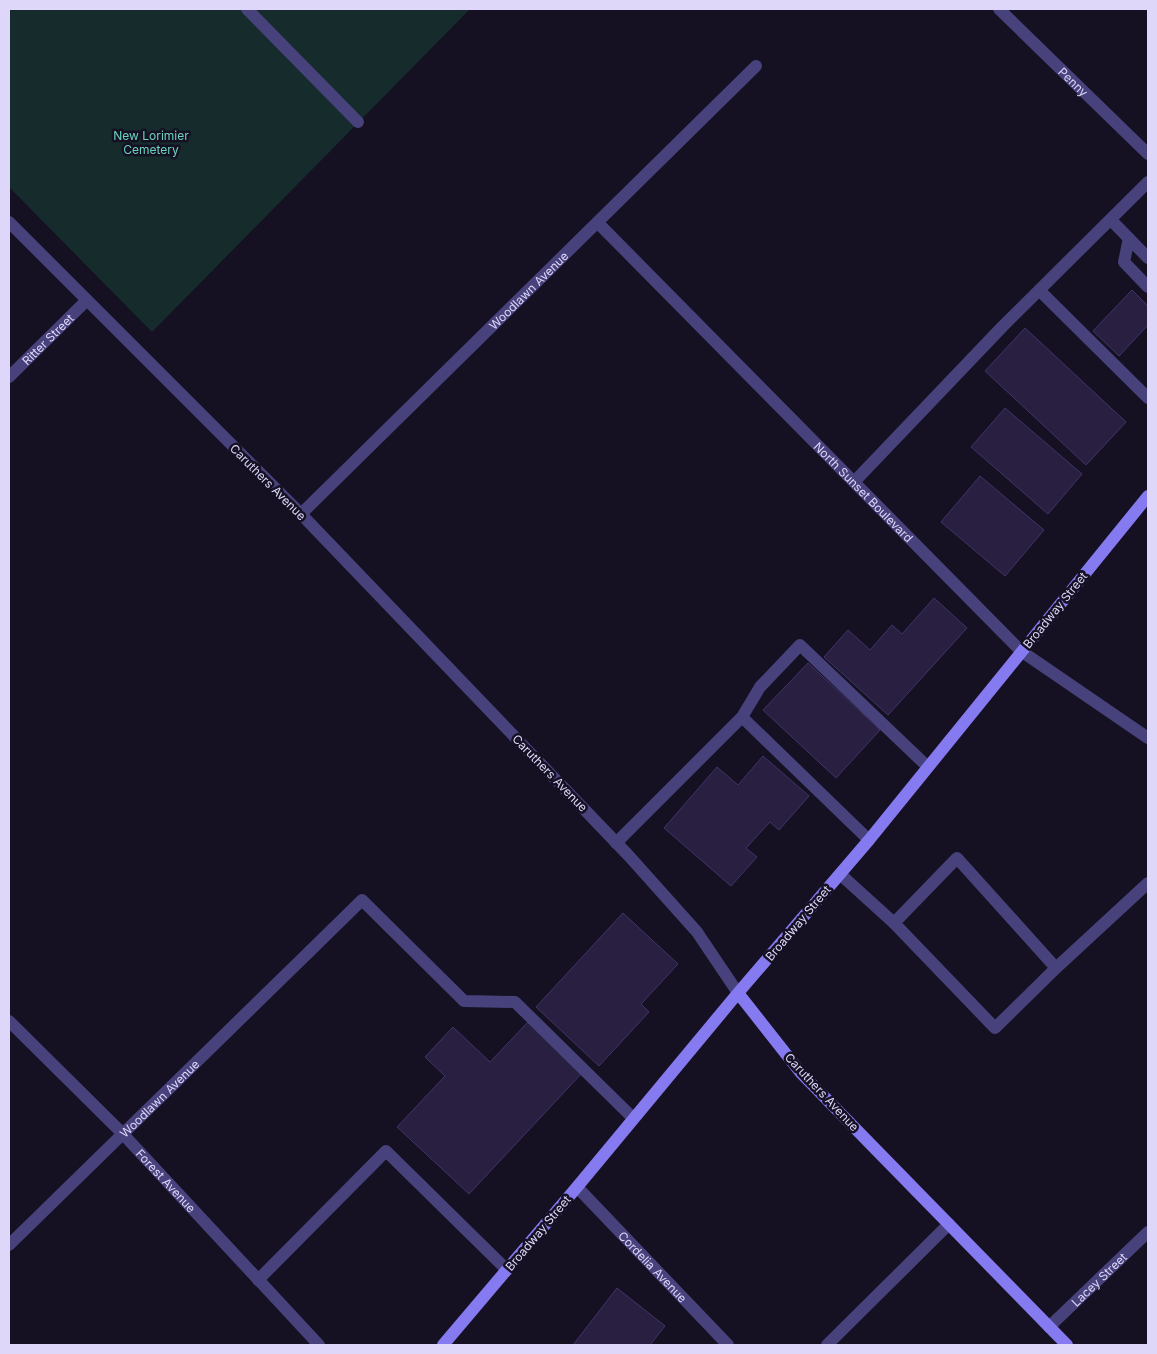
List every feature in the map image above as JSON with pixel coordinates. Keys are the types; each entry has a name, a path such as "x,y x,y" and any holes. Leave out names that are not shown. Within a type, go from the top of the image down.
{"main road":[{"name":"Broadway Street","path":"443,1345 869,840 1148,496"},
{"name":"Caruthers Avenue","path":"738,993 801,1074 1066,1345"}],"street":[{"path":"247,9 358,122"},
{"name":"Penny","path":"999,9 1148,154"},
{"name":"Woodlawn Avenue","path":"300,514 756,66"},
{"path":"854,482 1039,290 1148,182"},
{"path":"1111,220 1148,258"},
{"name":"Caruthers Avenue","path":"9,222 300,514 616,843 697,932 738,993"},
{"name":"North Sunset Boulevard","path":"598,223 1021,651 1148,738"},
{"path":"1128,238 1124,262 1148,286"},
{"path":"1039,290 1148,398"},
{"name":"Ritter Street","path":"9,377 86,301"},
{"path":"1131,380 1148,388"},
{"path":"616,843 742,717 760,687 800,645 928,767"},
{"path":"742,717 869,840"},
{"path":"894,923 957,858 1056,968"},
{"path":"840,874 894,923 996,1028 1056,968 1148,883"},
{"name":"Woodlawn Avenue","path":"9,1245 362,900 464,1001 515,1002 633,1118"},
{"name":"Forest Avenue","path":"9,1021 122,1133 319,1345"},
{"path":"258,1280 386,1151 507,1270"},
{"name":"Cordelia Avenue","path":"577,1187 728,1345"},
{"path":"827,1345 949,1224"},
{"name":"Lacey Street","path":"1049,1327 1148,1232"}],"green space":[{"name":"New Lorimier Cemetery","path":"9,9 470,9 152,332 9,187"}],"building":[{"path":"1132,290 1148,306 1148,325 1119,356 1093,331"},
{"path":"1025,328 1126,422 1086,465 985,371"},
{"path":"1005,408 1082,474 1048,514 971,447"},
{"path":"980,476 1044,530 1005,576 941,522"},
{"path":"934,598 967,628 888,715 824,657 848,630 870,650 892,625 902,634"},
{"path":"808,663 880,730 836,778 763,710"},
{"path":"763,756 809,796 779,830 770,822 746,848 757,857 731,886 664,828 717,767 738,785"},
{"path":"623,913 678,964 641,1004 649,1012 599,1066 536,1007"},
{"path":"528,1022 582,1073 469,1194 397,1127 445,1076 425,1057 453,1027 490,1062"},
{"path":"617,1288 665,1326 650,1345 573,1345"}]}
